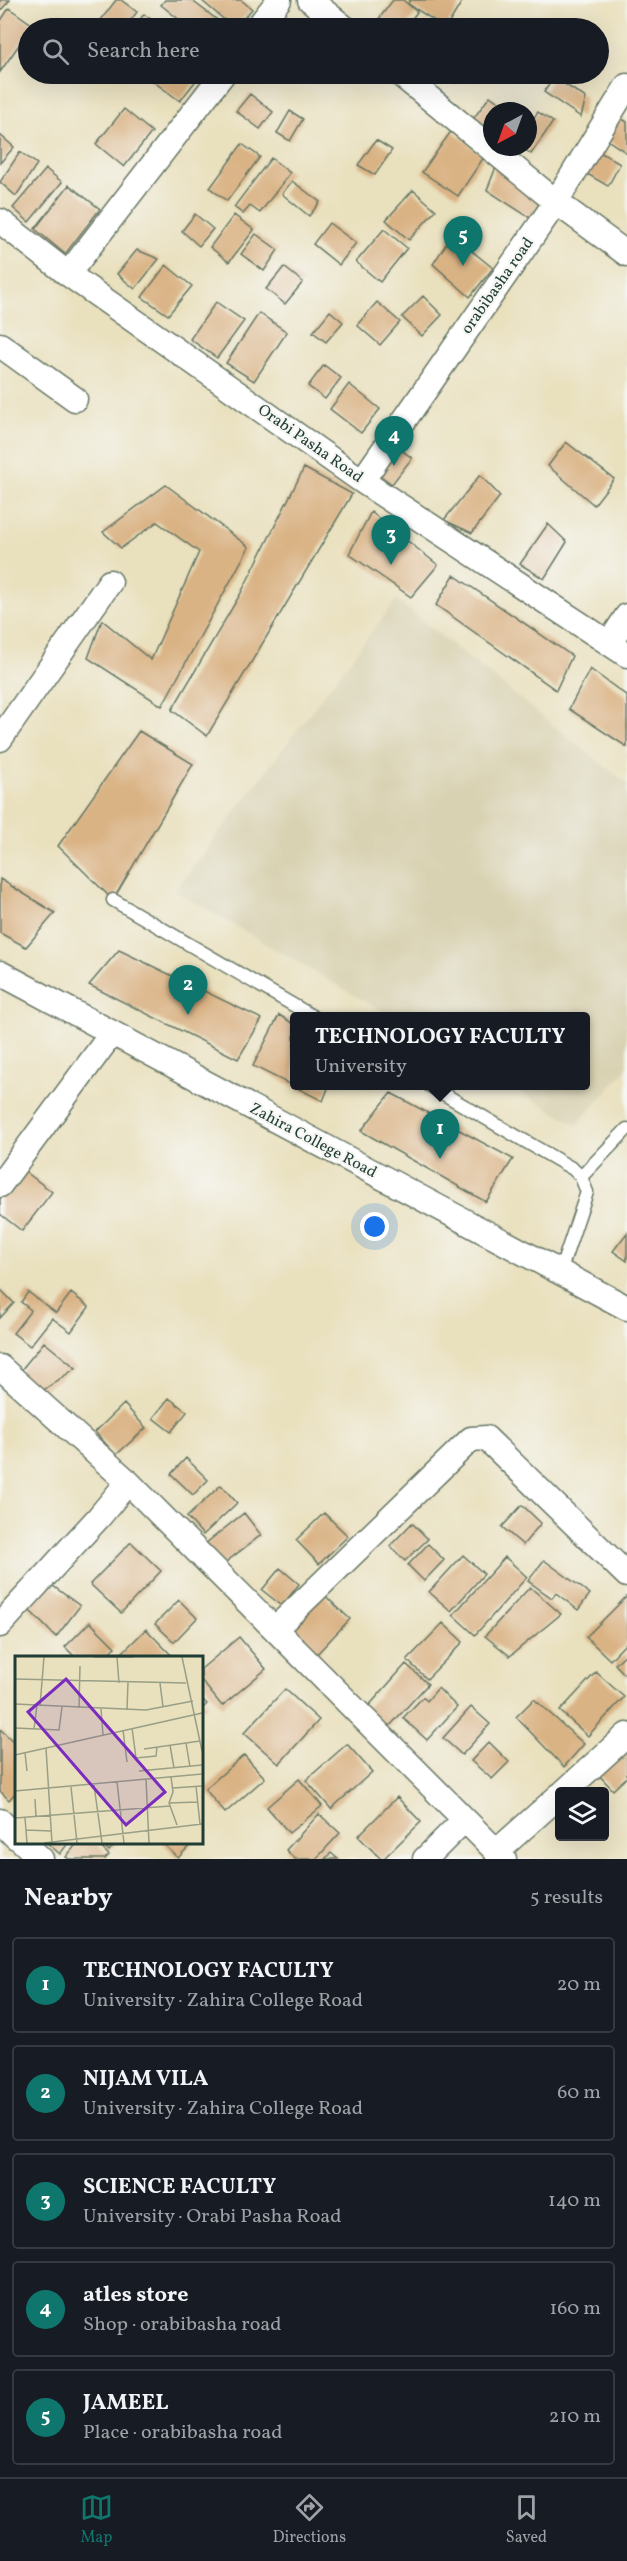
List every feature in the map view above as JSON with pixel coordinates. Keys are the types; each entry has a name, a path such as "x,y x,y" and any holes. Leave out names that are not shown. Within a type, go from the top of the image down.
{"street":[{"path":"265,18 279,0"},
{"path":"310,0 332,18"},
{"path":"68,274 215,84"},
{"path":"412,84 556,202 627,254"},
{"name":"orabibasha road","path":"362,481 556,202 627,86"},
{"name":"Orabi Pasha Road","path":"0,221 68,274 362,481 619,648"},
{"path":"0,345 75,399"},
{"path":"0,740 110,582"},
{"path":"619,648 627,616"},
{"name":"Zahira College Road","path":"0,974 627,1308"},
{"path":"0,1185 112,1033"},
{"path":"0,1367 128,1482 500,1855 555,1800"},
{"path":"275,1629 471,1439 486,1438 627,1575"},
{"path":"0,1625 128,1482"},
{"path":"568,1787 627,1735"},
{"path":"425,1859 464,1820"},
{"path":"0,1821 15,1836"},
{"path":"25,1844 40,1859"}],"lane":[{"path":"113,900 303,1012"},
{"path":"437,1090 573,1169 581,1177 587,1191 560,1272"},
{"path":"581,1177 627,1130"}],"shaded area":[{"path":"396,600 627,784 627,1068 577,1125 516,1090 590,1090 590,1012 383,1012 175,891"}],"building":[{"path":"0,0 10,0 0,11"},
{"path":"116,0 121,0 137,12 132,18 102,18"},
{"path":"165,0 191,0 215,18 177,18 161,5"},
{"path":"201,0 241,0 252,9 243,18 222,18"},
{"path":"393,0 403,0 417,12 412,18 380,18"},
{"path":"410,0 463,0 452,18 430,18 408,4"},
{"path":"9,8 23,18 18,18 18,46 0,72 0,22"},
{"path":"157,84 193,84 180,101"},
{"path":"549,84 565,84 586,98 581,117 544,92"},
{"path":"250,94 273,112 260,129 236,111"},
{"path":"490,96 498,102 486,102"},
{"path":"483,105 483,126 473,119"},
{"path":"124,109 152,132 124,167 96,144"},
{"path":"290,111 303,119 290,141 277,133"},
{"path":"537,113 553,122 537,145"},
{"path":"617,116 627,122 627,153 603,137"},
{"path":"452,130 484,157 458,196 422,172"},
{"path":"0,135 14,147 0,163"},
{"path":"376,140 392,150 375,175 358,165"},
{"path":"242,144 260,157 227,201 210,188"},
{"path":"595,149 620,164 608,186 582,171"},
{"path":"20,152 37,164 16,196 0,182"},
{"path":"271,158 290,173 260,213 250,206 243,214 234,207"},
{"path":"498,162 543,198 530,218 487,190"},
{"path":"46,169 62,182 29,222 13,208"},
{"path":"292,181 320,202 309,216 282,194"},
{"path":"69,185 100,209 65,254 35,229"},
{"path":"413,190 436,210 409,240 386,220"},
{"path":"195,214 213,229 199,246 182,231"},
{"path":"234,215 254,230 229,262 210,247"},
{"path":"329,223 356,243 339,265 313,244"},
{"path":"384,229 407,248 380,282 356,262"},
{"path":"256,234 278,250 264,271 241,254"},
{"path":"452,235 493,268 470,297 433,264"},
{"path":"137,250 159,259 135,289 117,274"},
{"path":"166,265 192,286 168,315 142,297"},
{"path":"284,267 303,282 285,304 266,289"},
{"path":"423,296 442,315 422,336 402,317"},
{"path":"216,302 244,321 217,358 190,339"},
{"path":"377,302 400,322 380,345 357,325"},
{"path":"330,311 343,322 326,342 313,332"},
{"path":"259,313 287,332 254,381 226,363"},
{"path":"324,365 341,378 325,399 308,386"},
{"path":"349,384 380,409 361,433 330,409"},
{"path":"566,442 614,479 594,505 548,466"},
{"path":"396,446 412,458 392,484 377,473"},
{"path":"304,468 352,494 207,736 172,710 241,593"},
{"path":"480,475 500,496 472,533 444,520"},
{"path":"166,485 249,547 162,706 88,658 102,620 151,660 199,552 157,522 121,548 103,532"},
{"path":"371,512 438,565 411,597 349,554"},
{"path":"548,524 567,542 544,579 520,564"},
{"path":"454,575 572,656 556,690 436,605"},
{"path":"590,669 627,696 627,747 569,709"},
{"path":"139,731 193,764 113,900 58,846"},
{"path":"0,879 55,913 26,947 0,933"},
{"path":"119,950 262,1019 238,1059 89,985"},
{"path":"279,1015 290,1022 290,1084 253,1066"},
{"path":"301,1090 327,1090 323,1101"},
{"path":"391,1093 513,1159 486,1202 361,1131"},
{"path":"22,1169 52,1192 22,1231 0,1214 0,1197"},
{"path":"627,1233 627,1261 613,1251"},
{"path":"0,1289 14,1303 0,1318"},
{"path":"28,1292 56,1313 71,1293 89,1307 71,1332 52,1318 30,1346 13,1333 31,1310 21,1302"},
{"path":"44,1342 76,1368 39,1393 17,1375"},
{"path":"169,1398 187,1412 171,1432 153,1418"},
{"path":"124,1404 146,1428 116,1455 95,1432"},
{"path":"186,1458 208,1480 193,1495 171,1474"},
{"path":"221,1485 237,1503 203,1535 187,1517"},
{"path":"522,1505 541,1523 523,1545 502,1527"},
{"path":"244,1513 261,1535 218,1568 201,1547"},
{"path":"324,1513 348,1536 319,1564 296,1540"},
{"path":"412,1523 428,1539 405,1561 390,1546"},
{"path":"131,1542 161,1571 121,1613 90,1584"},
{"path":"428,1544 444,1560 424,1581 408,1565"},
{"path":"463,1555 484,1574 451,1611 429,1592"},
{"path":"505,1557 527,1577 475,1635 453,1615"},
{"path":"544,1560 590,1594 578,1610 556,1593 552,1598 528,1581"},
{"path":"280,1568 299,1584 282,1606 262,1590"},
{"path":"49,1583 80,1606 56,1637 28,1609"},
{"path":"530,1587 561,1614 510,1656 485,1636"},
{"path":"321,1592 350,1619 315,1656 286,1629"},
{"path":"627,1596 627,1642 610,1660 586,1637"},
{"path":"179,1600 197,1618 174,1642 155,1624"},
{"path":"90,1622 115,1647 105,1656 74,1656 65,1647"},
{"path":"443,1623 463,1642 427,1679 407,1660"},
{"path":"146,1629 172,1656 119,1656"},
{"path":"239,1637 266,1669 222,1706 202,1681 202,1668"},
{"path":"627,1653 627,1677 615,1664"},
{"path":"406,1664 428,1684 388,1728 366,1709"},
{"path":"596,1672 624,1697 588,1736 560,1711"},
{"path":"438,1688 457,1707 427,1740 403,1718 423,1697 427,1701"},
{"path":"285,1689 319,1720 279,1764 244,1733"},
{"path":"202,1699 207,1704 202,1709"},
{"path":"534,1699 584,1744 564,1767 516,1717"},
{"path":"471,1707 490,1724 462,1755 443,1738"},
{"path":"0,1729 15,1743 15,1793 9,1800 0,1791"},
{"path":"489,1742 509,1762 492,1779 471,1761"},
{"path":"347,1744 372,1772 331,1809 306,1780"},
{"path":"621,1746 627,1752 627,1777 613,1790 595,1771"},
{"path":"244,1755 265,1778 225,1813 205,1789"},
{"path":"299,1779 322,1806 289,1833 267,1807"},
{"path":"397,1797 421,1822 381,1859 358,1836"},
{"path":"319,1814 340,1833 316,1859 295,1859 286,1850"},
{"path":"48,1844 68,1844 60,1854"},
{"path":"76,1844 97,1844 109,1855 105,1859 69,1859 66,1857"},
{"path":"102,1844 115,1844 109,1851"},
{"path":"164,1844 191,1844 178,1858"},
{"path":"331,1853 338,1859 325,1859"}],"place":[{"name":"JAMEEL","path":"463,266"},
{"name":"atles store","path":"394,466"},
{"name":"SCIENCE FACULTY","path":"391,565"},
{"name":"NIJAM VILA","path":"188,1015"},
{"name":"TECHNOLOGY FACULTY","path":"440,1159"}]}
